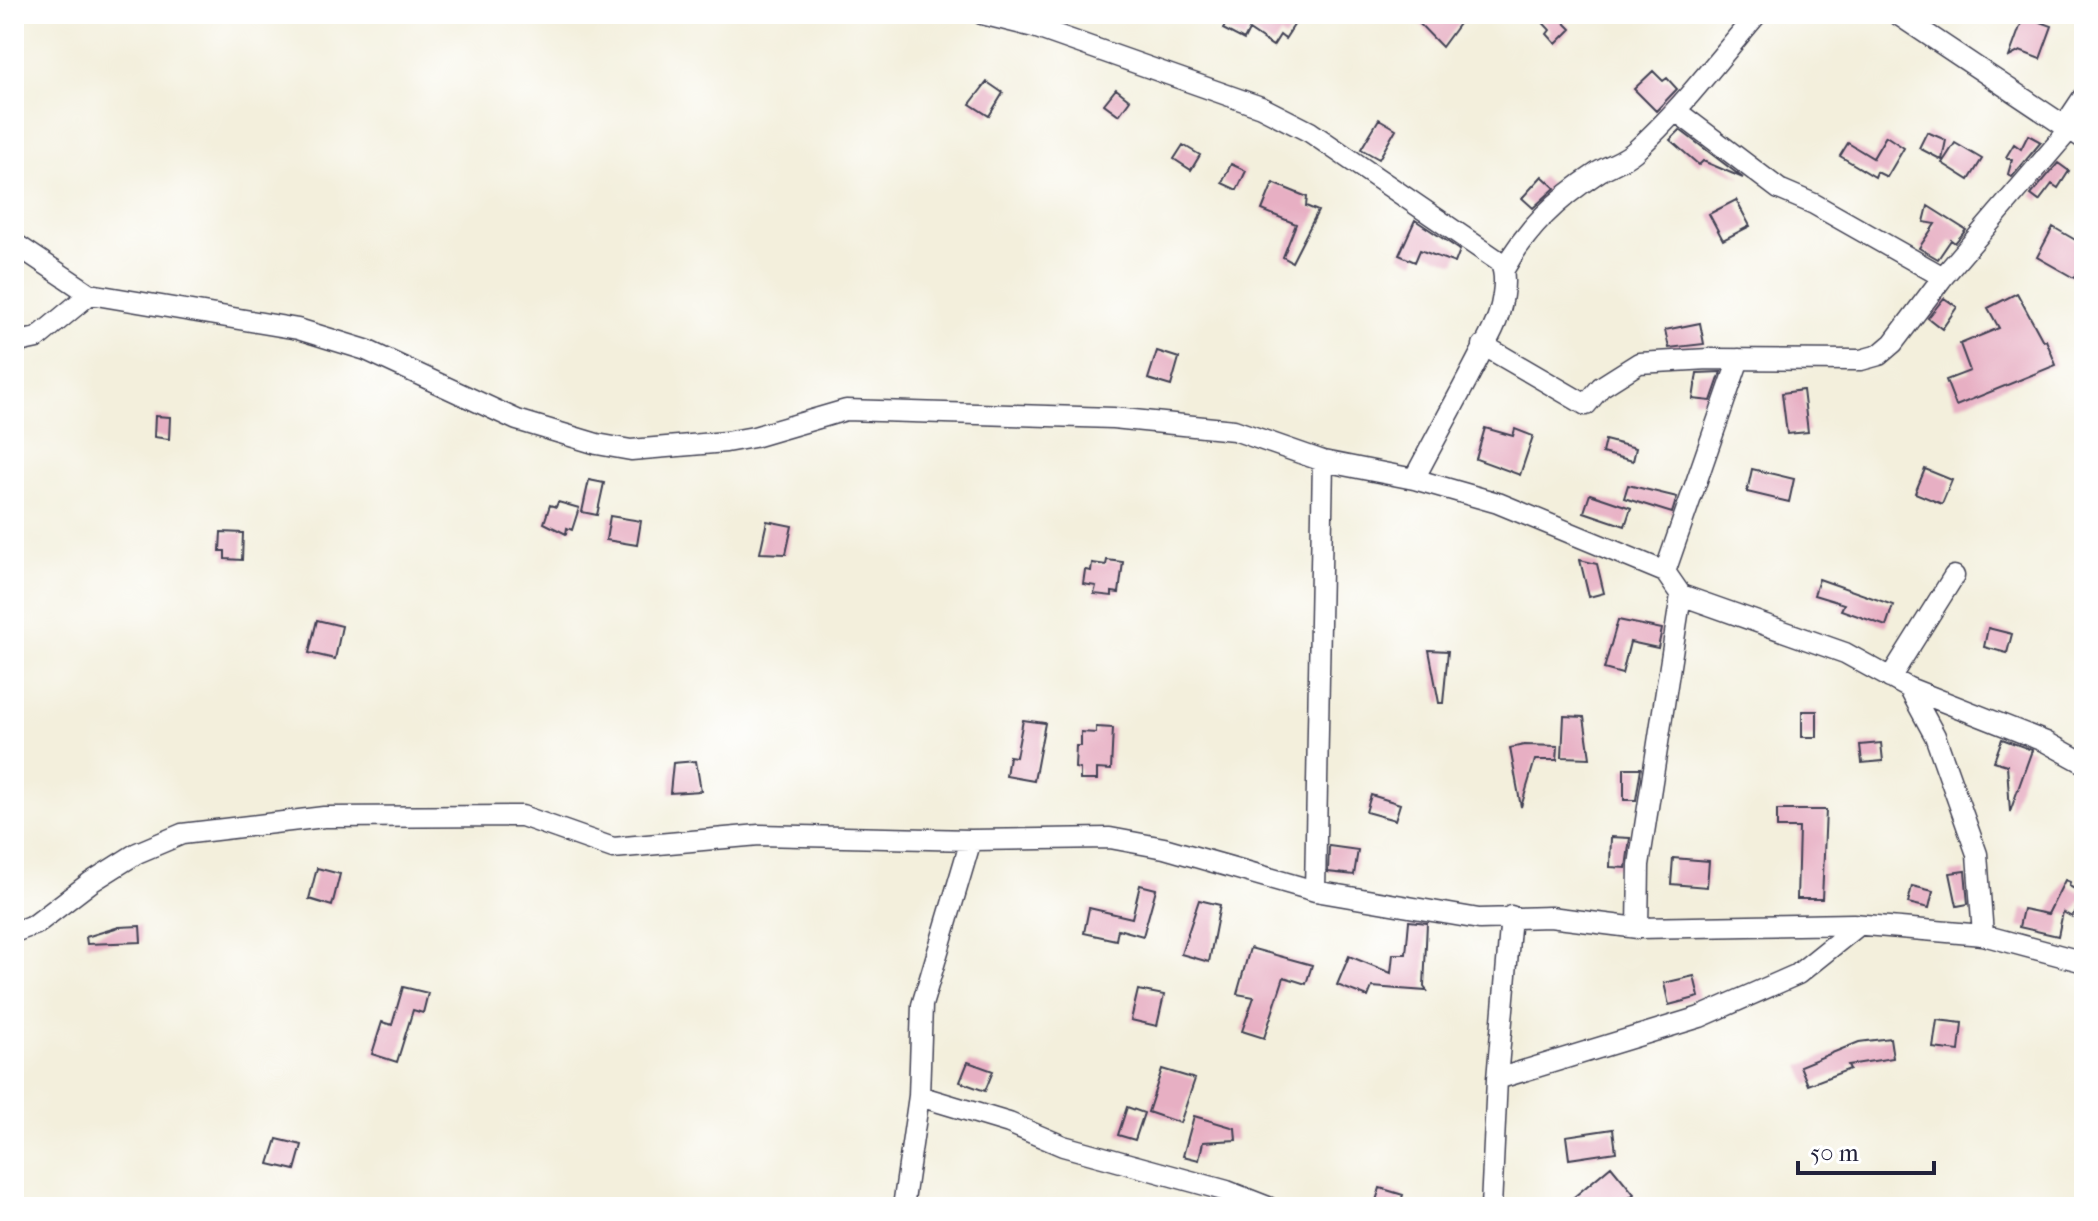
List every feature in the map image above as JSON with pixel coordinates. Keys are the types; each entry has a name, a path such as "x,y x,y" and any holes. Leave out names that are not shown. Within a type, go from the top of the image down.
{"street":[{"path":"982,14 1034,27 1261,107 1310,132 1495,257 1504,269"},
{"path":"1414,479 1499,310 1504,269 1521,239 1546,210 1599,171 1620,163 1676,111 1757,14"},
{"path":"1897,14 2073,131"},
{"path":"1483,345 1586,405 1601,387 1639,363 1739,359 1861,360 1879,355 1893,343 1943,277 2073,131 2084,96"},
{"path":"1676,111 1779,189 1814,204 1943,277"},
{"path":"14,243 90,294 298,329 366,350 517,420 631,450 754,437 846,410 1113,418 1234,430 1323,461 1414,479 1498,503 1665,572 1681,595 1845,653 1909,688 2046,742 2084,763"},
{"path":"14,343 37,338 90,294"},
{"path":"1665,572 1739,359"},
{"path":"1315,891 1323,461"},
{"path":"1890,678 1954,576"},
{"path":"1638,928 1639,865 1681,595"},
{"path":"1909,688 1935,736 1977,854 1983,935"},
{"path":"14,932 36,924 91,882 137,853 182,834 324,817 522,816 613,848 759,835 971,840 1110,838 1164,848 1315,891 1479,919 1511,916 1638,928 1859,925 1983,935 2084,962"},
{"path":"903,1207 919,1096 922,1005 971,840"},
{"path":"1491,1207 1497,1079 1511,916"},
{"path":"1497,1079 1700,1017 1798,974 1859,925"},
{"path":"919,1096 993,1118 1063,1146 1227,1191 1268,1207"}],"building":[{"path":"1226,14 1284,14 1296,22 1285,39 1280,35 1273,46 1249,30 1244,40 1223,29 1230,16"},
{"path":"1410,14 1451,14 1461,21 1442,47"},
{"path":"1535,14 1556,14 1571,29 1556,44 1547,34 1550,30"},
{"path":"2024,16 2052,26 2040,59 2020,51 2009,57"},
{"path":"1653,71 1663,81 1667,78 1677,89 1656,111 1634,89"},
{"path":"987,82 1003,93 989,116 970,104"},
{"path":"1116,89 1130,100 1119,115 1104,104"},
{"path":"1379,119 1396,129 1379,159 1361,149"},
{"path":"1680,130 1743,178 1703,161 1699,165 1670,140"},
{"path":"1927,132 1946,140 1942,160 1919,148"},
{"path":"2028,135 2041,142 2012,177 2008,174 2012,160 2006,157 2014,144 2021,149"},
{"path":"1886,136 1904,148 1887,177 1877,172 1875,177 1840,156 1848,143 1873,158"},
{"path":"1955,143 1982,159 1969,180 1942,163"},
{"path":"1183,145 1200,155 1191,170 1174,159"},
{"path":"2058,163 2069,171 2058,188 2052,184 2039,201 2031,195"},
{"path":"1231,164 1246,171 1237,190 1222,183"},
{"path":"1542,176 1555,188 1533,208 1522,198"},
{"path":"1273,183 1307,197 1306,206 1318,211 1292,262 1283,257 1296,224 1262,210"},
{"path":"1736,200 1750,226 1723,240 1709,214"},
{"path":"1928,206 1966,230 1955,243 1951,240 1938,259 1919,248 1935,224 1924,222"},
{"path":"1415,220 1460,250 1455,263 1420,250 1415,262 1399,255"},
{"path":"2053,227 2084,245 2084,260 2074,278 2037,257"},
{"path":"2017,293 2043,341 2046,340 2056,365 1956,406 1946,380 1970,371 1960,344 1999,328 1988,308"},
{"path":"1944,298 1957,307 1942,329 1928,318"},
{"path":"1700,323 1704,344 1669,348 1665,330"},
{"path":"1157,351 1179,358 1171,386 1148,379"},
{"path":"1721,372 1711,401 1693,399 1697,373"},
{"path":"1803,390 1808,432 1787,434 1782,393"},
{"path":"155,416 170,417 169,439 154,437"},
{"path":"1485,428 1513,436 1515,429 1533,436 1520,475 1476,459"},
{"path":"1605,440 1636,448 1633,461 1602,453"},
{"path":"1752,469 1794,479 1789,502 1747,492"},
{"path":"1925,469 1952,480 1942,504 1915,493"},
{"path":"589,480 604,483 597,515 582,512"},
{"path":"1628,485 1677,497 1672,513 1624,498"},
{"path":"1590,494 1631,508 1625,526 1584,512"},
{"path":"558,502 579,508 572,530 567,528 566,534 544,523 550,505 556,507"},
{"path":"610,516 641,521 637,545 606,540"},
{"path":"767,521 792,526 786,554 760,553"},
{"path":"221,532 243,533 242,560 225,559 225,551 220,551"},
{"path":"1107,560 1123,562 1119,593 1112,592 1112,596 1094,594 1096,586 1083,584 1085,570 1091,571 1092,563 1106,565"},
{"path":"1580,560 1597,564 1604,593 1589,597"},
{"path":"1819,579 1893,605 1886,626 1841,610 1844,604 1814,595"},
{"path":"317,620 342,626 335,659 309,653"},
{"path":"1618,620 1662,629 1658,648 1630,642 1622,674 1604,669"},
{"path":"1988,628 2012,634 2007,653 1984,647"},
{"path":"1429,650 1448,651 1443,703 1439,703"},
{"path":"1802,711 1817,711 1817,737 1802,737"},
{"path":"1564,716 1584,717 1590,758 1562,757"},
{"path":"1023,720 1045,723 1034,781 1006,776 1009,756 1016,757"},
{"path":"1096,727 1113,728 1111,770 1097,769 1097,780 1080,780 1080,769 1075,768 1076,746 1081,746 1081,732 1096,733"},
{"path":"2002,739 2032,750 2010,812 2007,765 1994,761"},
{"path":"1881,743 1883,761 1862,763 1860,745"},
{"path":"1524,745 1558,746 1557,760 1535,760 1521,807 1510,748"},
{"path":"696,761 701,791 670,793 673,763"},
{"path":"1624,768 1641,768 1636,800 1624,800"},
{"path":"1371,795 1400,804 1395,820 1366,812"},
{"path":"1777,810 1826,810 1822,899 1797,899 1799,828 1777,828"},
{"path":"1611,837 1630,838 1626,868 1610,867"},
{"path":"1329,846 1358,850 1354,875 1328,872"},
{"path":"1673,858 1709,861 1707,887 1671,884"},
{"path":"317,868 340,874 332,906 309,899"},
{"path":"1965,871 1968,904 1957,906 1950,873"},
{"path":"2065,880 2070,882 2069,886 2084,894 2072,917 2063,912 2058,936 2019,927 2023,909 2048,914"},
{"path":"1140,885 1156,889 1143,936 1118,929 1116,940 1084,933 1089,908 1132,918"},
{"path":"1912,886 1933,891 1929,908 1908,903"},
{"path":"1199,900 1220,905 1209,962 1181,954"},
{"path":"1409,921 1427,923 1424,987 1427,991 1372,987 1368,997 1337,985 1349,956 1391,973 1393,954 1406,954"},
{"path":"140,926 141,942 87,944 86,937 119,927"},
{"path":"1250,948 1312,965 1306,984 1284,977 1264,1038 1242,1031 1254,997 1237,994"},
{"path":"1694,976 1699,997 1669,1005 1664,983"},
{"path":"403,987 428,993 423,1013 413,1010 397,1062 372,1054 382,1022 392,1025"},
{"path":"1138,990 1164,995 1157,1026 1131,1020"},
{"path":"1937,1020 1962,1023 1959,1051 1933,1048"},
{"path":"1890,1038 1893,1058 1848,1065 1850,1069 1808,1085 1800,1066 1859,1042"},
{"path":"968,1062 993,1071 985,1091 960,1082"},
{"path":"1162,1069 1195,1079 1180,1123 1148,1112"},
{"path":"1127,1107 1144,1113 1135,1140 1118,1135"},
{"path":"1194,1116 1235,1128 1236,1140 1203,1142 1199,1160 1183,1156"},
{"path":"1613,1129 1616,1152 1569,1159 1566,1136"},
{"path":"277,1139 302,1145 295,1170 269,1164"},
{"path":"1611,1166 1634,1194 1618,1207 1562,1207"},
{"path":"1380,1188 1403,1195 1399,1207 1374,1207"}]}
